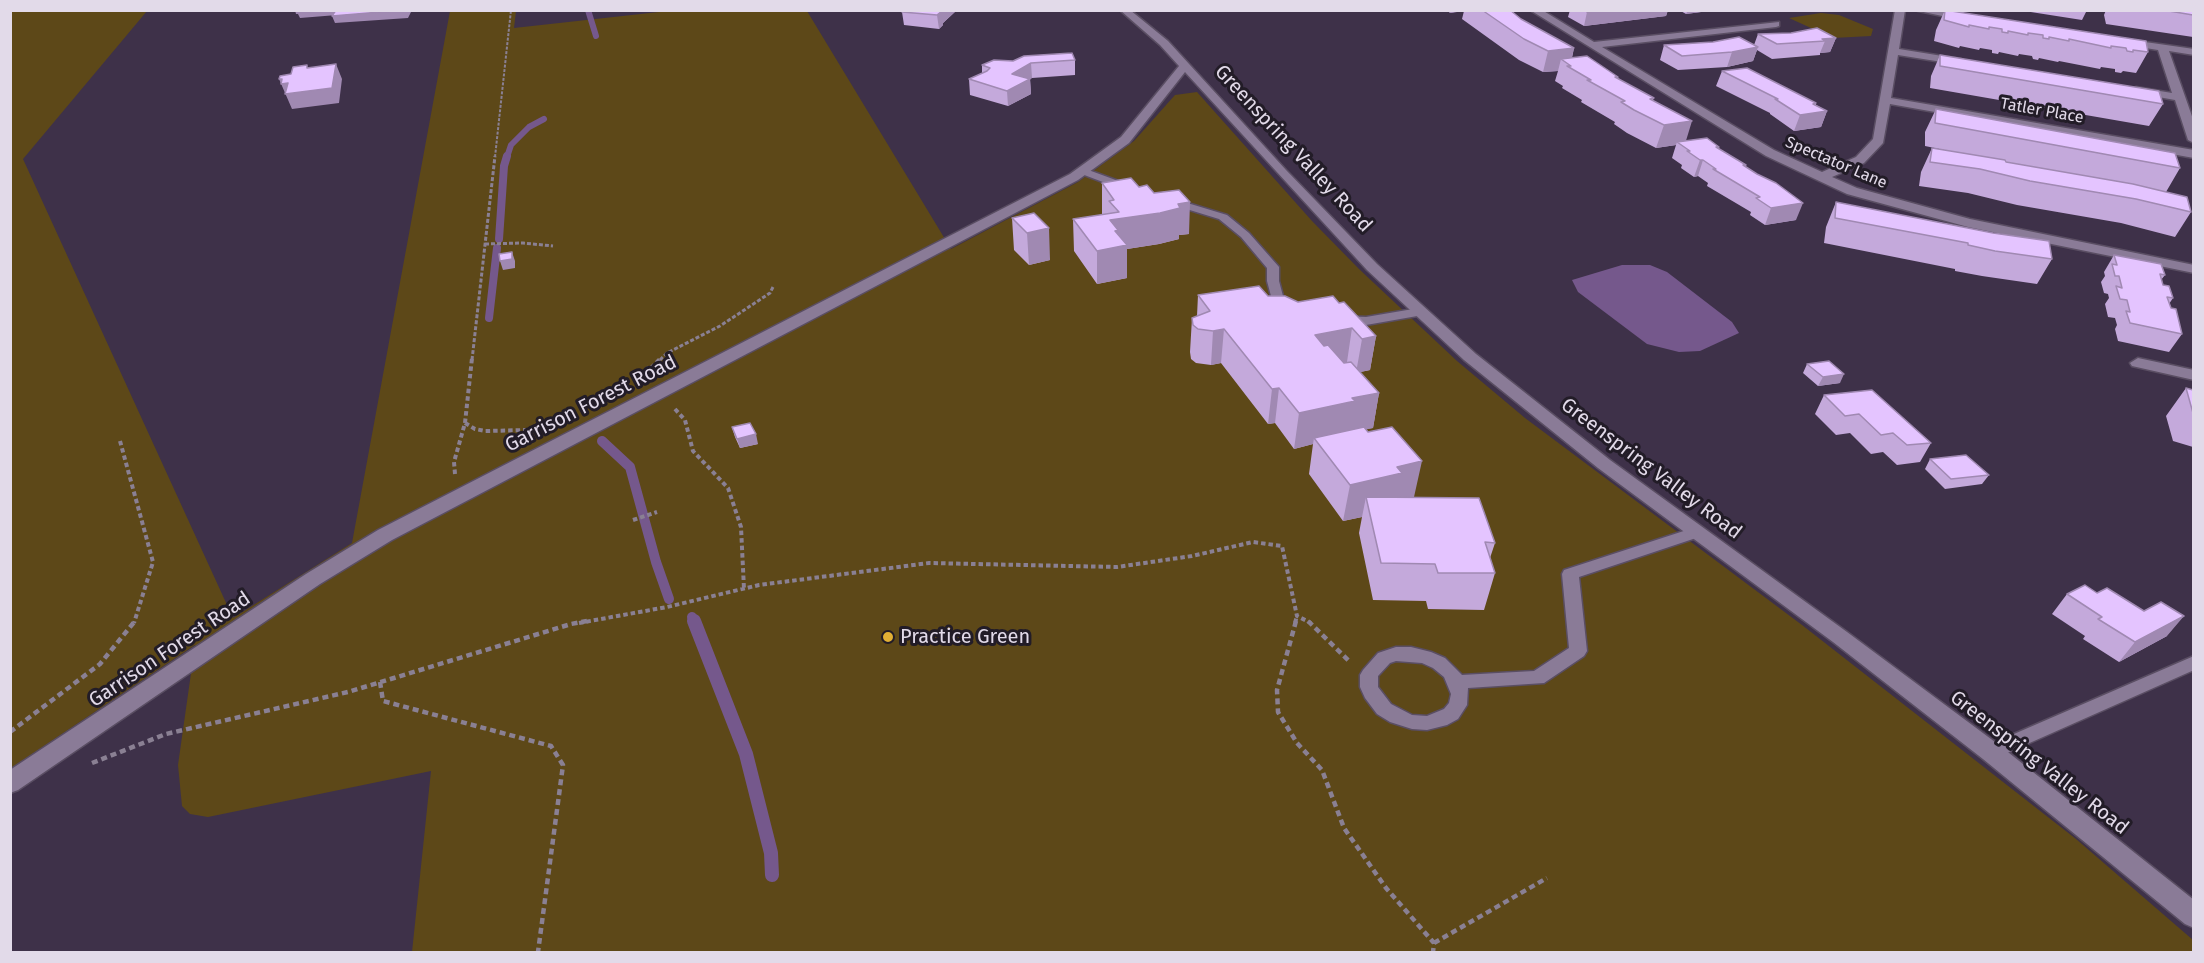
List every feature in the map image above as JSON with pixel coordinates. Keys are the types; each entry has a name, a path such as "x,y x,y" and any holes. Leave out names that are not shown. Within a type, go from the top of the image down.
{"main road":[{"name":"Greenspring Valley Road","path":"1124,10 1150,30 1185,65 1325,219 1419,312 1535,411 1991,752 2193,916"},
{"name":"Spectator Lane","path":"1534,10 1770,153 1852,191 1919,211 2193,268"},
{"path":"1820,178 1848,166 1873,149 1879,140 1900,10"},
{"path":"1918,10 1976,19"},
{"path":"1592,45 1776,24"},
{"path":"2116,40 2193,52"},
{"path":"2162,47 2193,140"},
{"path":"1893,51 1973,64"},
{"name":"Garrison Forest Road","path":"10,783 313,579 385,536 1083,171 1125,140 1185,65"},
{"path":"2122,88 2179,97"},
{"name":"Tatler Place","path":"1885,100 2193,154"},
{"path":"2138,363 2193,375"}],"lane":[{"path":"1083,171 1136,191"},
{"path":"1158,197 1223,217 1245,235 1273,267 1273,280 1282,304 1291,312 1302,315"},
{"path":"1324,319 1366,321 1419,312"},
{"path":"1457,682 1538,678 1578,651 1570,574 1696,532"},
{"path":"1411,654 1439,663 1457,682 1460,694 1458,705 1451,714 1427,723 1412,722 1384,709 1374,698 1369,687 1370,675 1375,666 1384,658 1411,654"},
{"path":"1991,752 2193,663"}],"path":[{"path":"467,493 456,481 454,462 465,423 512,10"},
{"path":"485,244 523,243 553,246"},
{"path":"636,376 667,353 720,326 770,293 773,287"},
{"path":"651,366 651,376"},
{"path":"672,405 684,420 693,451 728,488 741,527 744,589"},
{"path":"465,423 475,429 485,431 507,431 528,430 548,422"},
{"path":"10,732 100,664 137,619 153,562 120,441"},
{"path":"633,520 657,512"},
{"path":"86,765 166,734 230,721 380,682 571,624 667,607 744,589 839,573 929,563 1117,567 1192,556 1253,542 1282,546 1297,616 1277,690 1278,712 1297,743 1322,770 1344,828 1386,888 1434,943 1433,952"},
{"path":"1297,616 1312,623 1342,656 1370,675"},
{"path":"380,682 383,701 552,746 562,765 538,952"},
{"path":"1434,943 1547,878"}],"shaded area":[{"path":"11,11 147,11 23,159 233,618 352,543 450,11 516,11 514,28 668,11 807,11 951,249 1078,182 1134,141 1175,95 1197,92 1312,221 1359,269 1457,361 1525,418 1802,625 2076,839 2193,940 2193,952 412,952 431,771 208,817 190,814 182,806 178,765 195,645 11,768"},
{"path":"1821,13 1839,15 1873,29 1871,36 1833,38 1789,18"},
{"path":"1622,265 1650,265 1667,272 1732,322 1739,333 1700,351 1679,352 1647,344 1578,292 1572,280"}],"building":[{"path":"336,10 405,10 332,16"},
{"path":"903,10 942,11 937,15 902,12"},
{"path":"1482,10 1510,10 1521,19 1574,48 1548,51 1524,39"},
{"path":"1945,10 2146,41 2148,52 2133,50 2133,52 2127,51 2126,48 2111,46 2111,48 2069,39 2069,41 2049,37 2049,39 2043,38 2043,35 2008,31 2008,33 2002,32 2002,29 1989,27 1989,29 1969,25 1969,27 1944,20"},
{"path":"2163,10 2193,10 2193,15"},
{"path":"1817,28 1836,38 1822,39 1825,41 1777,44 1758,34 1791,33"},
{"path":"1739,37 1758,47 1732,52 1682,56 1664,45 1713,42"},
{"path":"1072,53 1075,60 1031,63 1012,74 1030,79 1007,91 969,79 987,71 990,68 982,65 994,60 1013,61 1024,56"},
{"path":"1940,55 2159,91 2163,104 1940,66"},
{"path":"1587,56 1618,77 1615,77 1654,98 1650,99 1692,121 1664,125 1621,102 1625,101 1587,80 1591,80 1567,66 1571,66 1561,59"},
{"path":"336,64 332,88 285,94 288,83 281,84 282,79 279,79 280,76 291,74 293,67 307,65 307,68"},
{"path":"1747,68 1816,103 1813,104 1827,111 1800,115 1775,99 1778,99 1722,71"},
{"path":"1936,109 2175,153 2180,168 1935,123"},
{"path":"1707,138 1719,147 1716,147 1757,174 1776,183 1803,203 1771,208 1756,198 1760,197 1713,169 1716,169 1677,142"},
{"path":"1932,148 2133,184 2187,197 2191,212 1980,169 1930,162"},
{"path":"1131,178 1139,187 1147,185 1154,193 1179,190 1190,202 1178,204 1180,208 1160,213 1110,220 1118,230 1115,231 1127,245 1097,251 1073,219 1119,212 1109,201 1114,200 1102,183"},
{"path":"1836,202 1993,233 2049,241 2052,259 1995,251 1968,245 1968,243 1835,218"},
{"path":"1034,213 1049,228 1027,233 1012,218"},
{"path":"512,252 512,259 500,261 499,254"},
{"path":"2114,255 2161,264 2165,275 2160,274 2163,285 2169,286 2173,298 2167,297 2171,308 2176,309 2182,334 2130,323 2126,311 2130,312 2127,300 2120,299 2116,286 2122,288 2119,276 2115,276 2112,264 2117,265"},
{"path":"1259,286 1268,296 1285,296 1298,302 1333,296 1339,303 1344,302 1376,336 1362,339 1352,328 1315,335 1324,346 1328,345 1344,363 1351,362 1379,393 1352,398 1355,401 1299,413 1279,388 1272,389 1224,329 1213,331 1198,329 1193,325 1192,318 1210,311 1198,295"},
{"path":"1829,361 1844,374 1823,377 1807,364"},
{"path":"2186,388 2193,390 2193,413"},
{"path":"1872,390 1931,443 1907,445 1893,433 1881,435 1859,414 1845,416 1824,395"},
{"path":"750,423 756,434 737,439 732,427"},
{"path":"1364,427 1368,432 1392,427 1422,461 1397,467 1402,473 1350,485 1314,438"},
{"path":"1966,455 1989,475 1951,479 1930,459"},
{"path":"1366,497 1479,498 1495,543 1485,542 1495,573 1438,573 1435,564 1381,563"},
{"path":"2085,585 2097,593 2107,588 2144,611 2161,602 2184,616 2135,642 2098,619 2102,617 2067,594"}],"waterway":[{"path":"588,10 596,36"},
{"path":"507,157 511,145 529,127 544,119"},
{"path":"499,239 504,166 507,156"},
{"path":"489,318 497,248"},
{"path":"602,441 630,467 656,562 669,599"},
{"path":"692,617 694,623"},
{"path":"694,621 746,754 771,853 772,875"}],"place":[{"name":"Practice Green","path":"888,637"}]}
